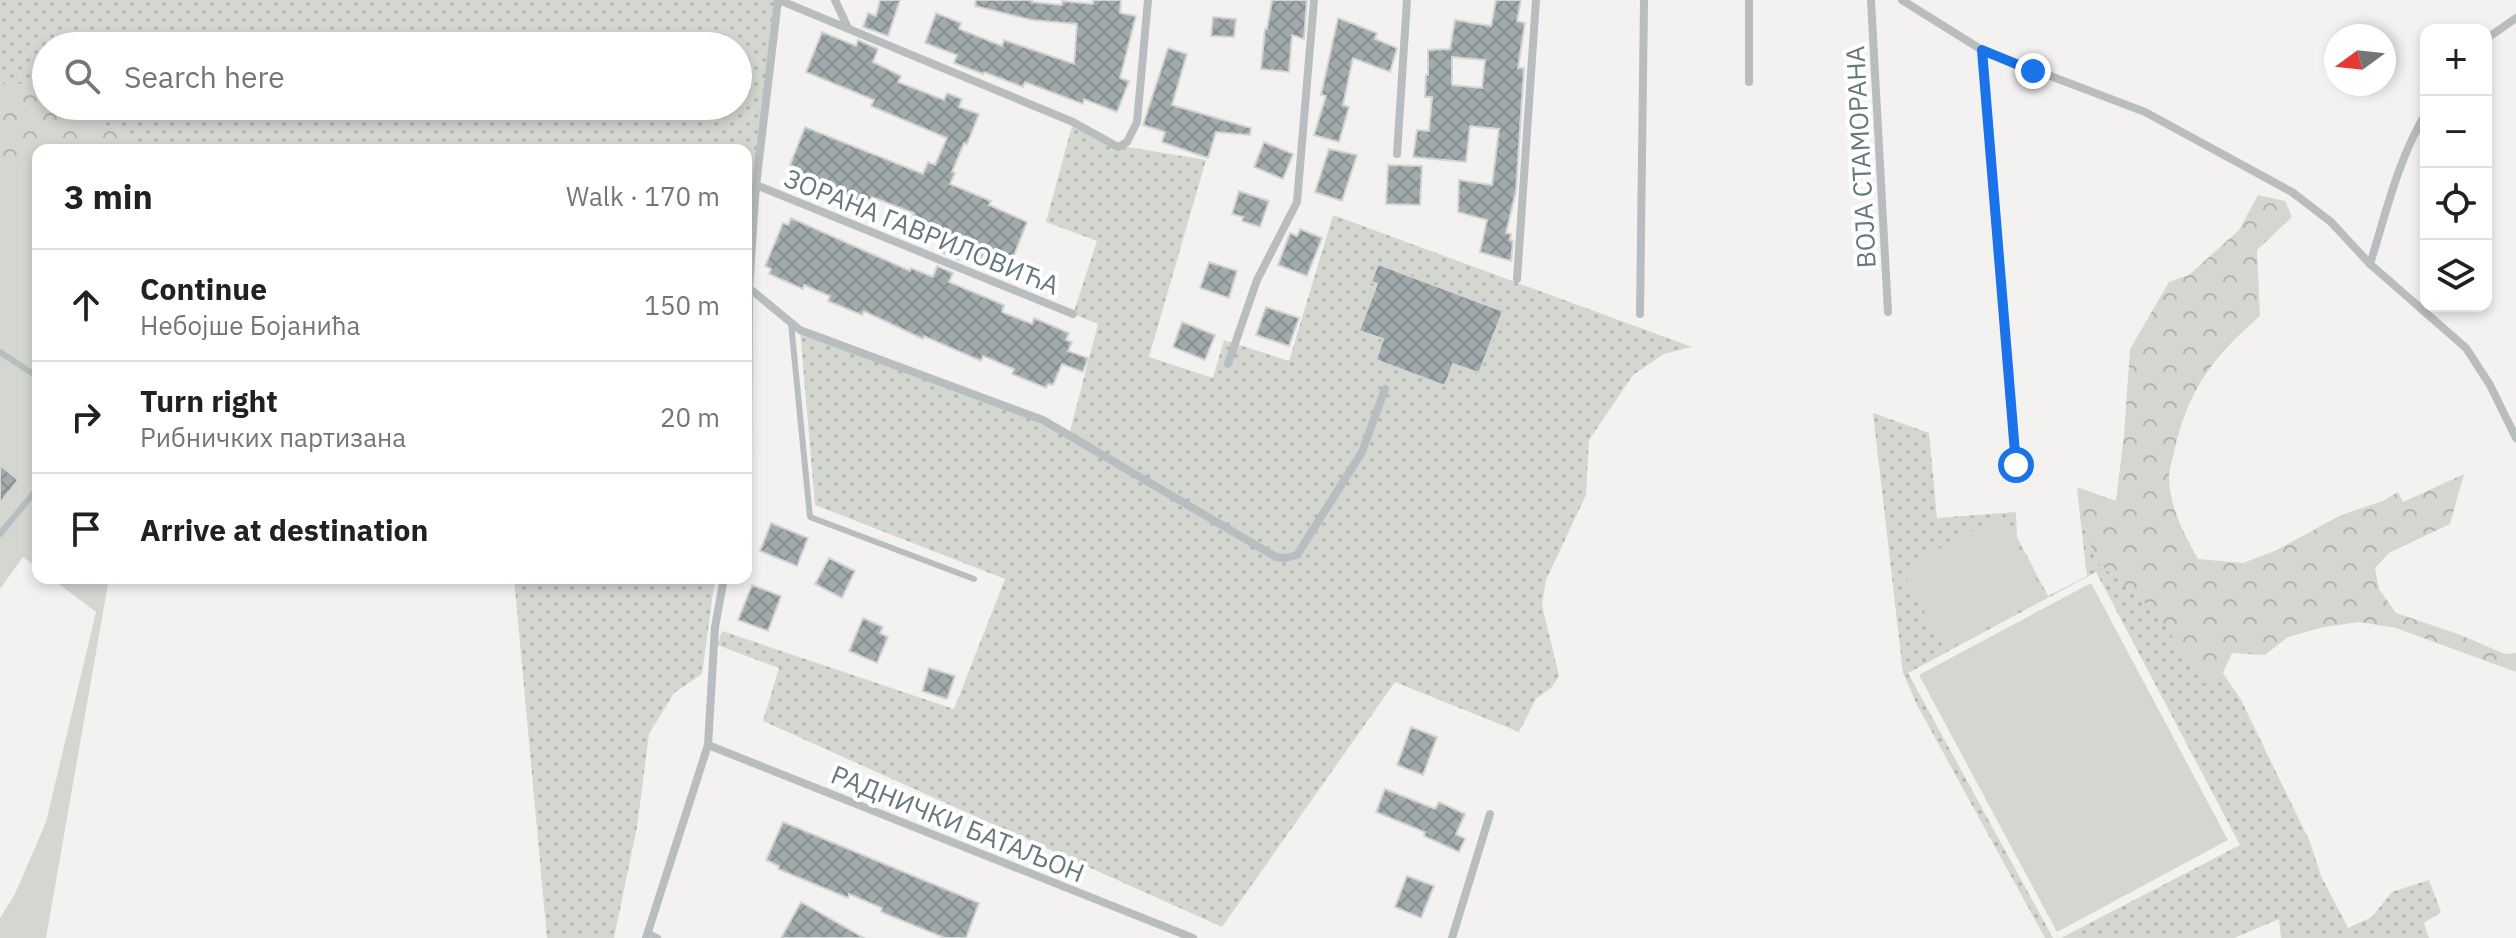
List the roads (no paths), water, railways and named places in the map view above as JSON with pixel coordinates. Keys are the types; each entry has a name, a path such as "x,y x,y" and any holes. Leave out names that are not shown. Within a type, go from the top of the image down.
{"street":[{"path":"752,244 778,0 1073,122 1122,146 1132,136 1137,122 1148,0"},
{"path":"835,0 848,29"},
{"path":"1228,364 1257,280 1297,202 1314,0"},
{"path":"1397,154 1407,0"},
{"path":"1517,279 1536,0"},
{"path":"1640,314 1644,0"},
{"path":"1749,0 1749,82"},
{"name":"ВОЈА СТАМОРАНА","path":"1871,0 1888,312"},
{"path":"1902,0 1982,50 2145,112 2292,192 2331,222 2370,264 2466,348 2490,385 2516,438"},
{"path":"2492,35 2516,18"},
{"path":"1982,50 2016,465"},
{"path":"2370,264 2393,190 2420,123"},
{"name":"ЗОРАНА ГАВРИЛОВИЋА","path":"756,185 1073,314"},
{"path":"752,290 800,330 1043,420 1276,557 1297,555 1362,452 1385,389"},
{"path":"647,935 708,745 715,627 723,584"},
{"name":"РАДНИЧКИ БАТАЉОН","path":"708,745 1193,938"},
{"path":"1452,938 1490,814"}],"lane":[{"path":"791,323 810,517 974,579"},
{"path":"0,352 32,373"},
{"path":"0,534 32,495"},
{"path":"647,935 658,938"}]}
